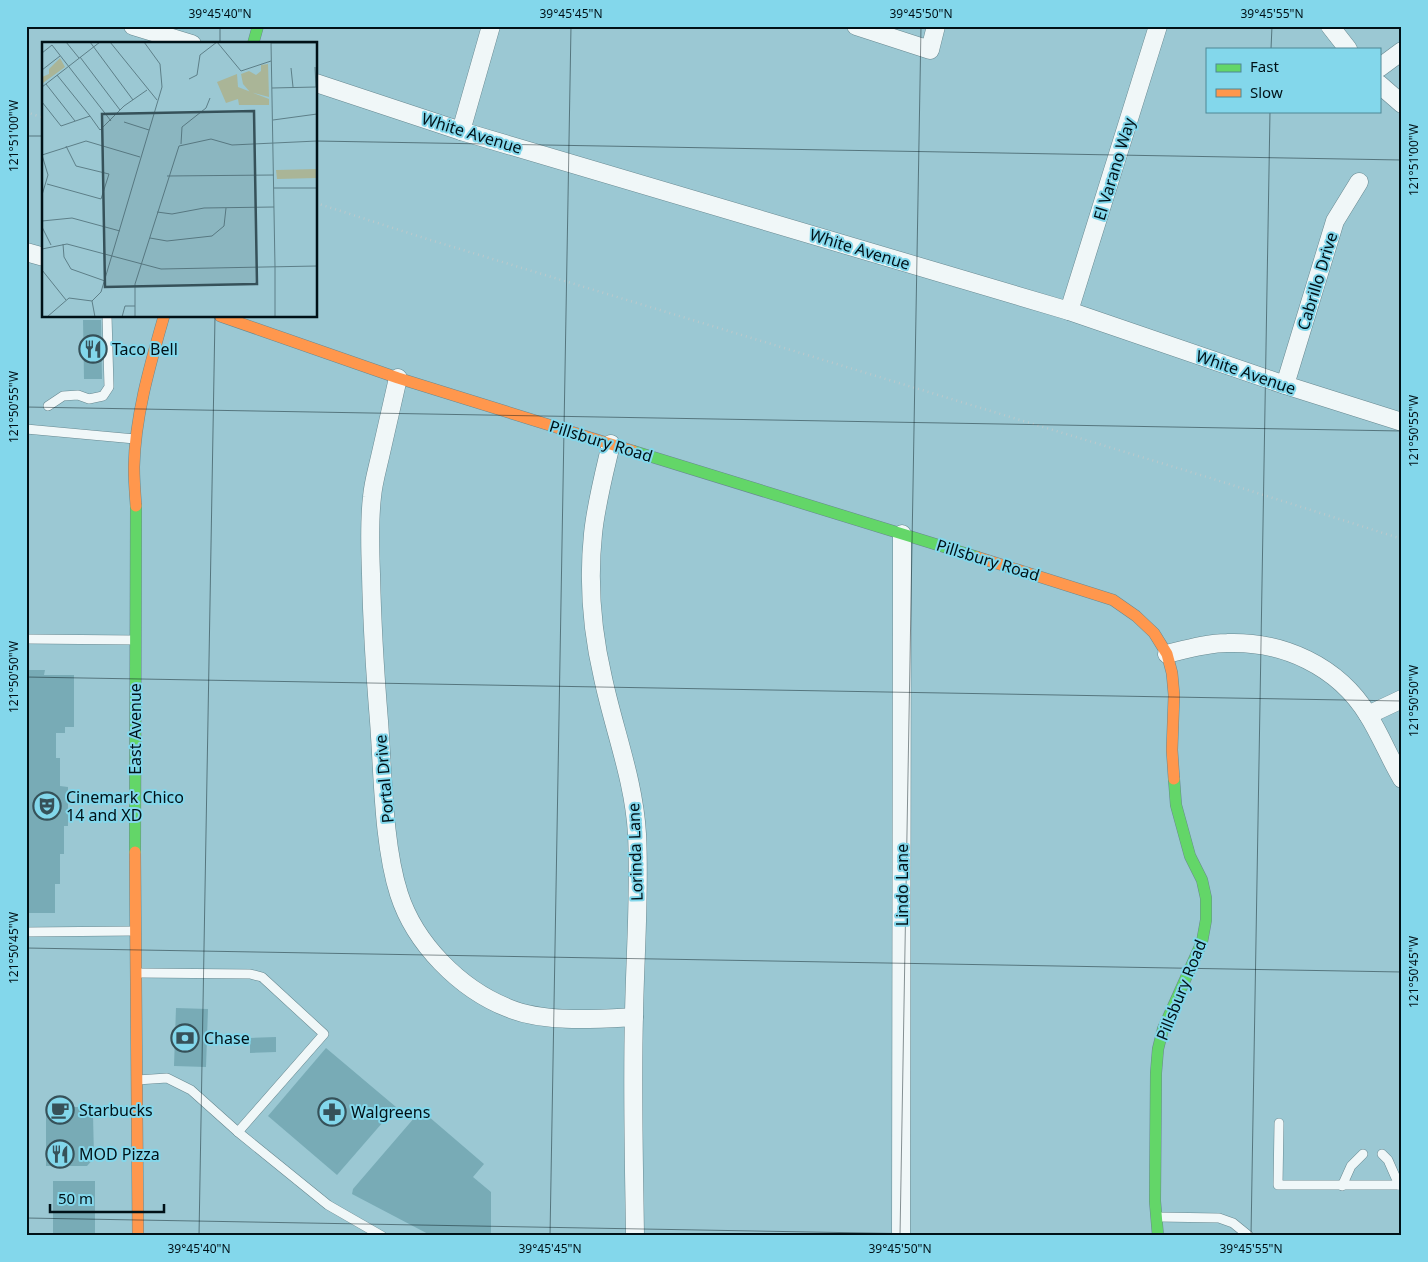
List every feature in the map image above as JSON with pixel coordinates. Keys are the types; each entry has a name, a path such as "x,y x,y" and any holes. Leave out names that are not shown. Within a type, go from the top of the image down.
{"street":[{"path":"133,26 185,42"},
{"path":"254,42 258,26"},
{"path":"460,130 491,26"},
{"path":"856,26 930,50 936,26"},
{"name":"El Varano Way","path":"1069,311 1158,26"},
{"path":"1330,26 1347,48"},
{"path":"1380,67 1402,51"},
{"name":"White Avenue","path":"318,84 460,130 1069,311 1285,385 1402,422"},
{"path":"1380,85 1402,104"},
{"name":"Cabrillo Drive","path":"1285,385 1335,221 1359,182"},
{"path":"26,252 42,256"},
{"name":"East Avenue","path":"138,1236 135,973 137,517 134,467 149,368 163,318"},
{"name":"Pillsbury Road","path":"226,318 398,378 1113,600 1136,616 1154,633 1167,654 1172,674 1174,695 1172,750 1176,805 1190,856 1202,880 1206,898 1206,920 1202,942 1163,1029 1158,1050 1156,1073 1156,1217 1158,1236"},
{"name":"Portal Drive","path":"398,378 372,495 369,524 372,625 387,824 391,858 399,894 411,923 432,953 456,976 509,1009 538,1016 566,1018 634,1017"},
{"name":"Lorinda Lane","path":"612,444 604,472 593,533 591,567 592,607 603,679 633,798 637,834 638,872 634,1017 635,1236"},
{"name":"Lindo Lane","path":"901,1236 902,534"},
{"path":"1167,654 1199,646 1225,643 1252,643 1279,648 1308,659 1332,674 1352,693 1368,715 1402,779"},
{"path":"1368,715 1402,699"}],"lane":[{"path":"48,406 64,396 78,395 89,399 103,396 109,388 106,318"},
{"path":"26,430 137,439"},
{"path":"26,640 135,640"},
{"path":"26,932 135,931"},
{"path":"135,973 250,974 262,977 272,984 324,1034 238,1132"},
{"path":"137,1080 167,1078 191,1090 238,1132 328,1205 382,1236"},
{"path":"1279,1123 1278,1185 1400,1185 1388,1160 1382,1154"},
{"path":"1342,1186 1351,1166 1364,1154"},
{"path":"1156,1217 1219,1218 1232,1223 1249,1236"}],"path":[{"path":"26,112 42,117"},
{"path":"318,204 427,239 1197,474 1402,539"}],"building":[{"name":"Taco Bell","path":"83,320 101,320 102,379 84,379"},
{"name":"Cinemark Chico 14 and XD","path":"26,670 45,670 44,675 74,675 74,727 65,727 65,733 56,733 56,758 60,758 60,786 68,787 68,826 64,826 64,854 60,854 60,884 55,884 55,913 26,913"},
{"path":"176,1008 208,1009 206,1067 174,1066"},
{"path":"276,1037 276,1052 250,1053 250,1038"},
{"name":"Walgreens","path":"326,1048 396,1107 337,1175 268,1116"},
{"path":"46,1107 87,1107 93,1114 94,1158 87,1166 46,1166"},
{"path":"421,1110 484,1164 473,1177 491,1192 491,1236 432,1236 352,1194 353,1189"},
{"path":"53,1181 95,1181 95,1236 53,1236"}],"traffic: fast":[{"path":"254,42 258,26"},
{"path":"633,451 977,557"},
{"path":"135,852 136,506"},
{"path":"1158,1236 1155,1201 1156,1073 1158,1049 1163,1029 1202,942 1206,920 1206,898 1202,880 1190,856 1176,805 1174,779"}],"traffic: slow":[{"path":"136,506 134,467 137,429 149,372 163,318"},
{"path":"226,318 398,378 633,451"},
{"path":"977,557 1113,600 1136,616 1154,633 1167,654 1172,673 1174,695 1172,750 1174,779"},
{"path":"135,852 138,1236"}],"place":[{"name":"Taco Bell","path":"93,349"},
{"name":"Cinemark Chico 14 and XD","path":"47,806"},
{"name":"Chase","path":"185,1038"},
{"name":"Starbucks","path":"60,1110"},
{"name":"Walgreens","path":"332,1112"},
{"name":"MOD Pizza","path":"60,1154"}]}
